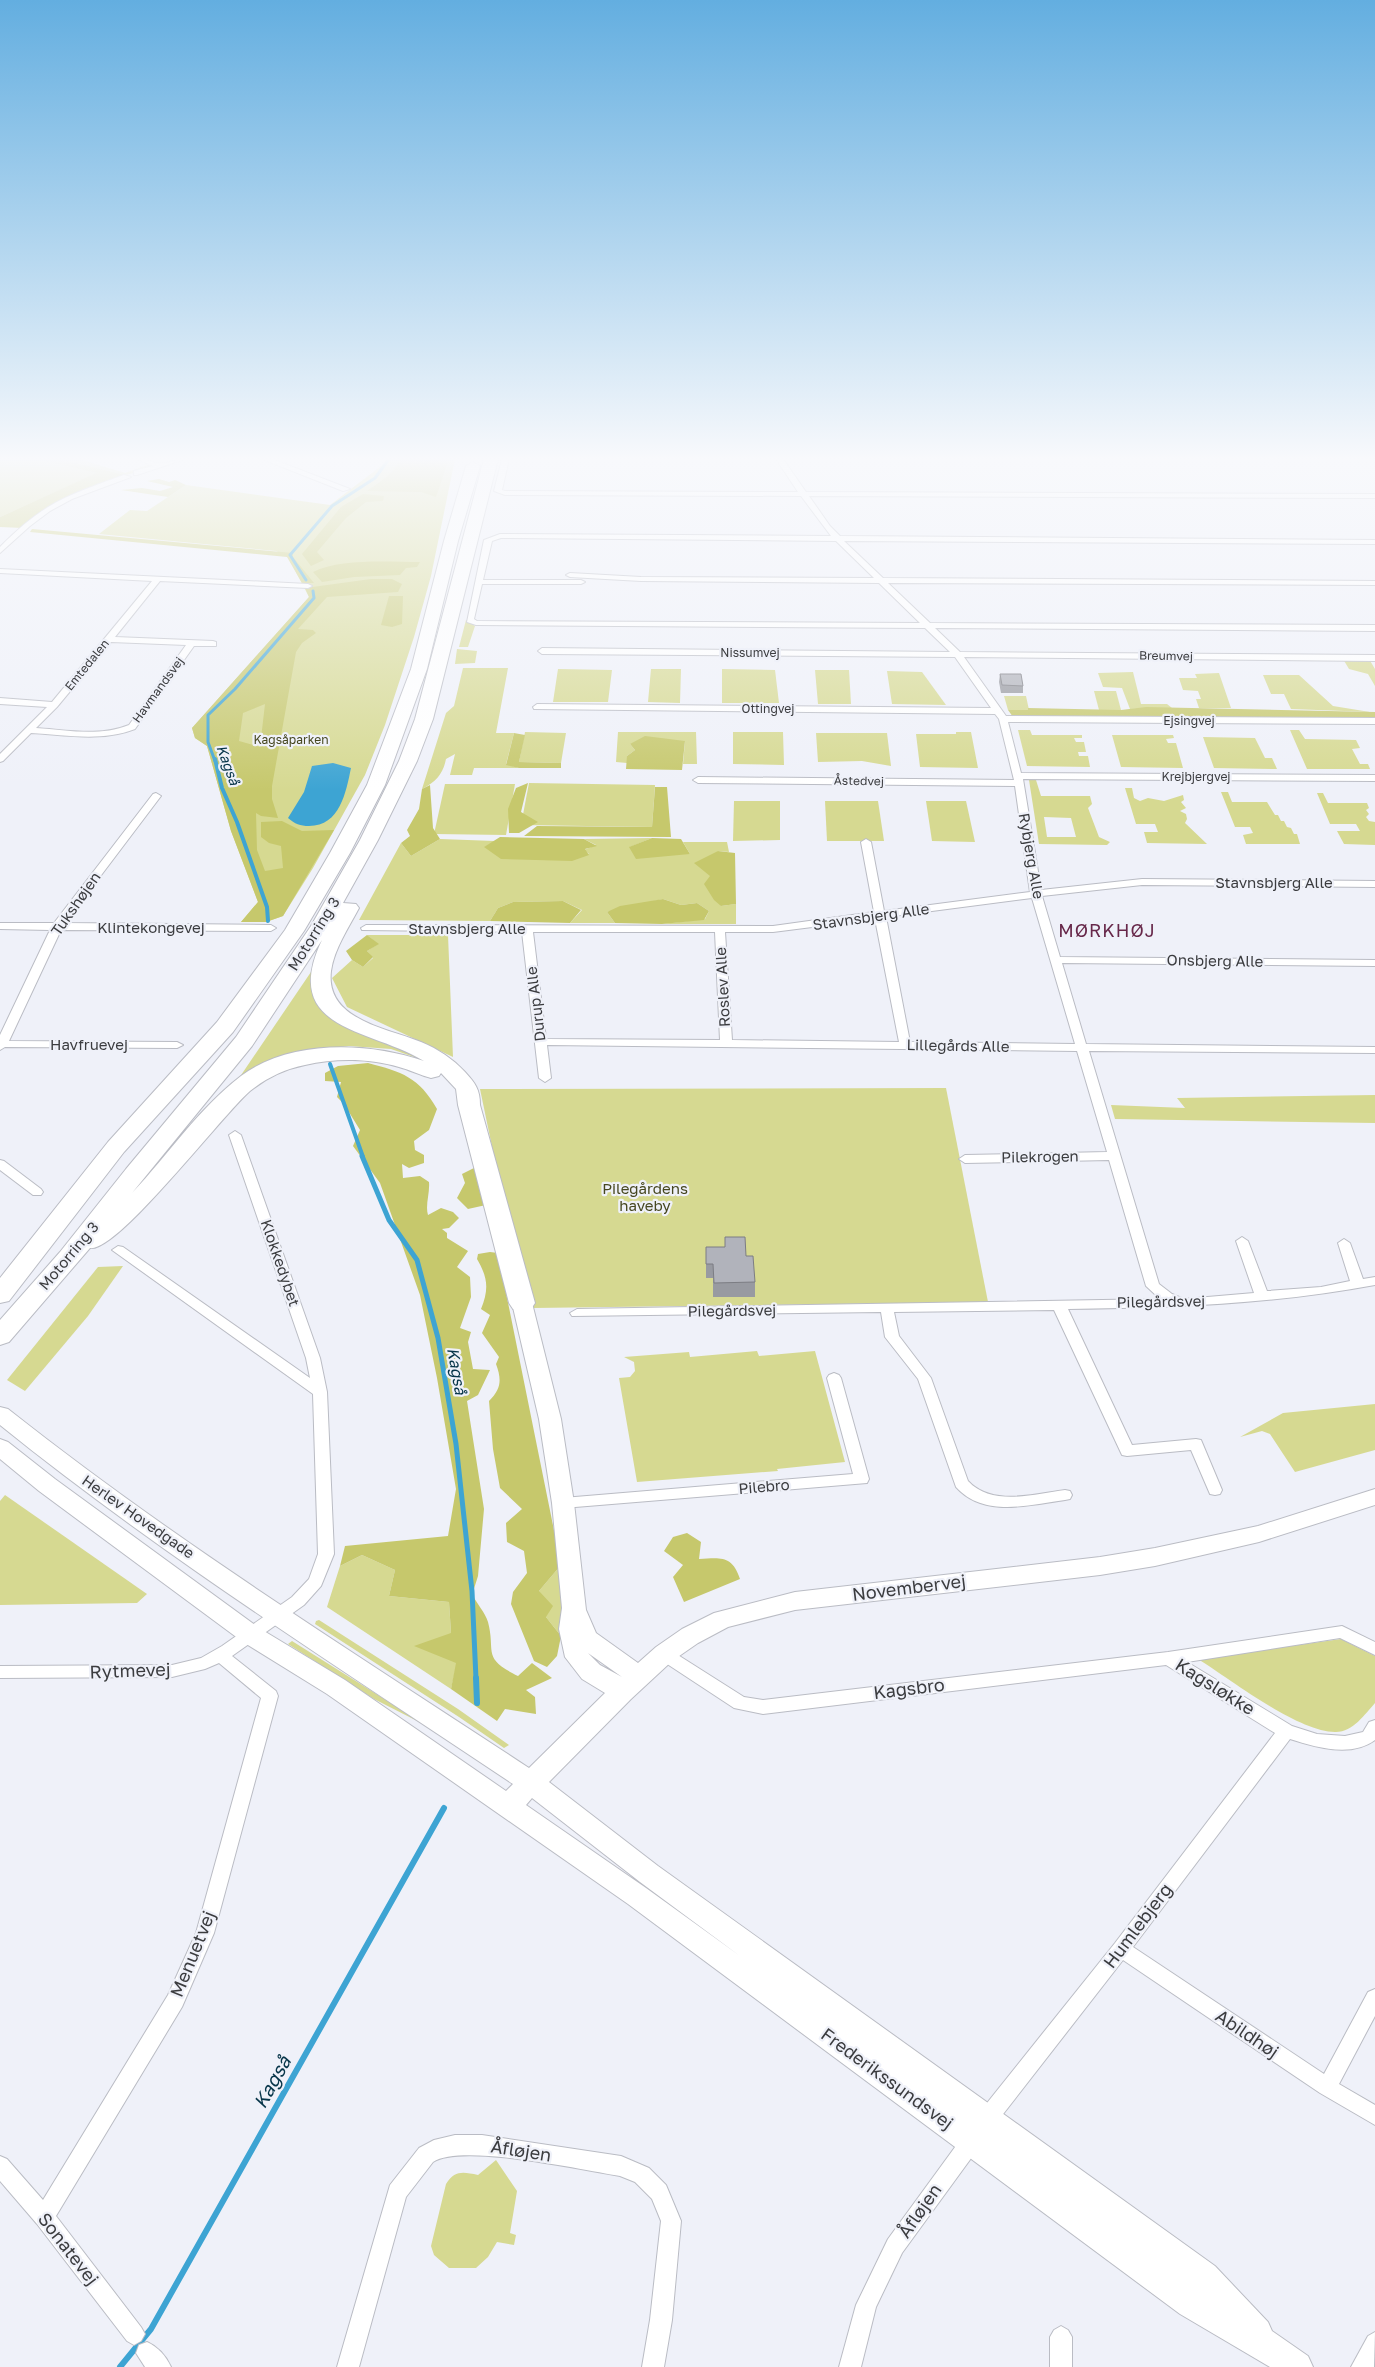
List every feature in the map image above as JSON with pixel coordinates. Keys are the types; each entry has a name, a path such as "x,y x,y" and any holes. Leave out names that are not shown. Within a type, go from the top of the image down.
{"highway":[{"name":"Motorring 3","path":"0,1295 116,1148 225,1027 294,931 340,853 376,785 419,669 444,569"},
{"name":"Motorring 3","path":"0,1335 69,1258 134,1174 244,1041 321,926 369,840 408,762 424,719 463,569"},
{"path":"408,762 402,800 371,867 334,935 321,971 321,986 326,1001 340,1017 358,1026 416,1048 452,1070 468,1089 470,1105 522,1303"},
{"path":"69,1258 116,1224 229,1098 258,1075 288,1063 320,1055 348,1053 381,1055 409,1062 433,1072 452,1085 470,1105"},
{"path":"0,1273 116,1148"}],"main road":[{"path":"522,1303 550,1419 563,1503 574,1608 571,1629 576,1656 591,1672 630,1685"},
{"name":"Herlev Hovedgade","path":"0,1414 74,1473 279,1615 530,1782"},
{"name":"Herlev Hovedgade","path":"0,1447 48,1485 251,1635 336,1687 508,1806"},
{"name":"Novembervej","path":"508,1806 530,1782 664,1654 690,1636 722,1618 795,1601 1100,1566 1154,1557 1259,1534 1375,1497"},
{"name":"Frederikssundsvej","path":"530,1782 979,2130"},
{"name":"Frederikssundsvej","path":"508,1806 979,2130 1204,2277 1269,2347 1297,2367"}],"street":[{"path":"480,569 470,620 476,623 1375,628"},
{"name":"Rybjerg Alle","path":"868,569 957,654 1001,715 1018,779 1036,894 1153,1286 1160,1294 1173,1301 1184,1303"},
{"path":"0,571 308,586"},
{"path":"478,578 1375,584"},
{"path":"478,578 581,582"},
{"name":"Emtedalen","path":"0,760 54,705 158,579"},
{"name":"Havmandsvej","path":"108,639 213,644"},
{"name":"Havmandsvej","path":"30,730 106,734 132,727 192,643"},
{"name":"Nissumvej","path":"542,652 957,654"},
{"name":"Breumvej","path":"957,654 1375,658"},
{"name":"Emtedalen","path":"0,701 54,705"},
{"name":"Ottingvej","path":"537,708 1001,715"},
{"name":"Ejsingvej","path":"1001,715 1375,721"},
{"name":"Krejbjergvej","path":"1018,779 1375,778"},
{"name":"Åstedvej","path":"698,780 1018,779"},
{"name":"Tukshøjen","path":"0,1045 57,927 156,796"},
{"path":"866,842 882,916 904,1045"},
{"name":"Stavnsbjerg Alle","path":"366,928 773,929 1142,882 1375,884"},
{"name":"Klintekongevej","path":"0,926 271,928"},
{"name":"Durup Alle","path":"527,929 545,1078"},
{"name":"Roslev Alle","path":"720,930 726,1044"},
{"name":"Onsbjerg Alle","path":"1055,960 1375,962"},
{"name":"Lillegårds Alle","path":"541,1042 1375,1050"},
{"name":"Havfruevej","path":"0,1045 177,1045"},
{"name":"Klokkedybet","path":"235,1135 314,1358 320,1392 326,1554 316,1582 298,1601 279,1615"},
{"name":"Pilekrogen","path":"965,1159 1114,1156"},
{"path":"0,1164 37,1192"},
{"path":"1242,1241 1262,1297"},
{"path":"1344,1243 1358,1284"},
{"path":"118,1250 320,1392"},
{"name":"Pilegårdsvej","path":"577,1313 1184,1303 1262,1297 1375,1280"},
{"path":"1060,1305 1127,1451 1196,1444 1215,1490"},
{"path":"887,1308 892,1337 924,1378 961,1483 966,1492 981,1499 1000,1501 1065,1495"},
{"name":"Pilebro","path":"563,1503 862,1479 834,1378"},
{"path":"251,1635 279,1615"},
{"name":"Kagsløkke","path":"1168,1658 1342,1632 1375,1650"},
{"name":"Rytmevej","path":"0,1672 172,1672 204,1663 251,1635"},
{"name":"Menuetvej","path":"44,2217 175,2001 206,1933 270,1696 220,1654"},
{"name":"Kagsbro","path":"664,1654 740,1703 763,1706 1168,1658"},
{"name":"Kagsløkke","path":"1168,1658 1286,1731 1317,1741 1345,1743 1368,1737 1375,1727"},
{"name":"Humlebjerg","path":"979,2130 1121,1949 1286,1731"},
{"name":"Abildhøj","path":"1121,1949 1327,2087 1375,2116"},
{"path":"1327,2087 1375,1998"},
{"name":"Åfløjen","path":"850,2367 866,2305 895,2246 979,2130"},
{"name":"Åfløjen","path":"348,2367 397,2192 426,2156 434,2150 455,2145 482,2145 621,2166 642,2175 659,2192 671,2222 661,2320 653,2367"},
{"name":"Sonatevej","path":"0,2166 44,2217 134,2334"},
{"path":"1061,2336 1061,2367"},
{"path":"1362,2367 1375,2343"}],"green space":[{"name":"Kagsåparken","path":"295,569 432,569 414,637 385,725 365,775 313,868 283,916 266,922 241,922 258,902 231,831 207,746 195,738 192,728 309,597"},
{"path":"466,620 475,626 468,647 459,647"},
{"path":"457,649 477,651 475,663 455,664"},
{"path":"1343,659 1369,659 1375,669 1375,686 1368,674 1349,669"},
{"path":"463,668 508,668 496,733 514,733 506,764 519,768 474,768 472,775 450,775 455,754 446,759 441,773 435,780 422,789 446,713 454,706"},
{"path":"558,669 612,670 608,702 553,702"},
{"path":"651,669 681,669 680,703 648,702"},
{"path":"722,669 775,670 779,703 722,703"},
{"path":"815,670 849,670 851,704 818,704"},
{"path":"887,671 922,672 946,705 892,704"},
{"path":"1133,672 1141,704 1167,704 1172,708 1130,709 1122,688 1103,687 1098,673"},
{"path":"1219,673 1231,708 1199,708 1196,699 1201,699 1198,691 1183,690 1179,678 1197,678 1195,674"},
{"path":"1263,675 1299,675 1333,706 1370,712 1291,709 1284,694 1271,694"},
{"path":"1094,691 1116,691 1121,710 1099,710"},
{"path":"1004,696 1026,696 1029,710 1008,710"},
{"path":"1018,730 1030,730 1032,735 1082,735 1082,738 1074,738 1076,742 1084,742 1086,752 1078,752 1079,756 1088,756 1090,767 1027,766"},
{"path":"1290,730 1299,730 1305,739 1356,740 1360,748 1352,749 1360,764 1368,764 1370,769 1307,769"},
{"path":"525,732 566,733 561,763 519,762"},
{"path":"618,732 696,732 697,764 683,764 685,741 630,744 635,750 627,756 627,763 616,762"},
{"path":"733,732 783,732 784,765 733,764"},
{"path":"956,732 971,732 978,768 920,767 916,734 956,734"},
{"path":"816,733 887,733 891,766 862,761 818,762"},
{"path":"1112,735 1173,735 1174,738 1166,739 1168,743 1176,743 1183,768 1121,767"},
{"path":"1203,737 1255,738 1265,758 1272,758 1277,769 1214,768"},
{"path":"1029,780 1036,780 1041,796 1090,796 1092,804 1088,808 1099,837 1110,842 1107,845 1039,844","holes":["1044,817 1071,818 1076,837 1047,837"]},
{"path":"529,783 655,785 652,827 521,825"},
{"path":"445,784 515,784 506,835 434,834"},
{"path":"1125,788 1132,788 1134,798 1140,801 1148,798 1164,801 1183,795 1184,800 1181,802 1186,808 1180,811 1186,814 1187,819 1185,823 1207,844 1147,843 1144,832 1158,832 1155,824 1136,824"},
{"path":"1221,792 1228,792 1232,802 1267,802 1275,815 1278,815 1287,827 1291,828 1294,834 1297,834 1300,844 1246,844 1243,835 1253,833 1250,827 1235,827"},
{"path":"1317,793 1323,793 1328,803 1367,803 1369,808 1366,810 1369,814 1366,817 1369,821 1375,822 1375,845 1344,844 1337,831 1360,831 1356,824 1330,824"},
{"path":"734,801 780,801 780,840 733,841"},
{"path":"825,801 878,801 884,841 827,841"},
{"path":"926,801 966,801 975,842 932,841"},
{"path":"652,838 630,847 690,854 683,842 727,842 729,852 718,851 710,876 721,906 736,904 736,924 662,924 705,919 709,911 697,903 681,905 663,899 607,912 615,923 570,923 582,910 563,901 513,902 498,908 490,921 359,920 401,843 411,856 440,839 495,841 485,847 589,854 584,850 596,845 584,839"},
{"path":"367,935 448,935 453,1057 347,1007 332,978 352,960 363,967 373,958 367,951 378,944"},
{"path":"313,969 328,1011 440,1066 391,1049 349,1046 305,1051 235,1084"},
{"name":"Pilegårdens haveby","path":"946,1088 988,1302 533,1308 501,1190 480,1089"},
{"path":"1375,1095 1375,1123 1115,1119 1111,1105 1185,1108 1177,1098"},
{"path":"123,1266 88,1316 25,1391 7,1380 98,1267"},
{"path":"757,1351 759,1356 815,1351 845,1462 777,1469 778,1471 637,1482 619,1378 630,1377 635,1371 634,1362 624,1357 689,1352 690,1357"},
{"path":"1375,1404 1375,1450 1295,1472 1270,1434 1262,1431 1240,1437 1283,1413"},
{"path":"5,1495 147,1594 137,1603 0,1605 0,1501"},
{"path":"362,1555 395,1570 389,1596 449,1602 451,1633 457,1663 451,1689 327,1607 340,1566"},
{"path":"561,1565 560,1594 571,1667 561,1636 546,1617 539,1591"},
{"path":"319,1620 458,1709 509,1745 504,1748 315,1624"},
{"path":"1341,1639 1375,1656 1375,1703 1353,1726 1336,1732 1321,1730 1303,1724 1285,1715 1198,1659"},
{"path":"292,1641 429,1727 374,1699 288,1644"},
{"path":"496,2160 517,2191 510,2233 516,2235 514,2245 497,2242 488,2257 476,2268 449,2268 434,2255 431,2246 446,2184 456,2174 468,2173 478,2175"}],"shaded area":[{"path":"294,569 303,569 314,583 302,583"},
{"path":"320,569 405,569 400,575 354,577 322,582 313,572"},
{"path":"371,579 392,579 402,584 398,592 327,597 298,629 313,630 316,633 302,643 296,652 272,786 272,799 278,818 261,816 256,813 257,850 265,871 283,868 281,846 269,843 261,837 261,822 282,821 302,831 334,830 283,916 266,922 241,922 258,902 231,831 207,746 195,738 192,728 309,597 305,588","holes":["265,704 260,747 239,741 243,713"]},
{"path":"389,596 403,596 402,624 392,627 381,625"},
{"path":"1146,707 1375,712 1375,720 1013,717 1008,710 1028,710 1028,708 1121,710"},
{"path":"514,733 525,735 519,762 561,763 561,768 519,768 506,765"},
{"path":"645,736 685,741 682,770 626,769 627,756 635,750 630,744"},
{"path":"528,783 521,812 538,822 519,833 509,833 508,809 516,788"},
{"path":"430,785 433,828 440,839 411,856 401,843 410,836 407,830 419,809 422,789"},
{"path":"655,787 667,787 671,837 524,836 537,826 652,827"},
{"path":"500,837 584,839 597,846 585,849 589,855 572,861 501,859 484,847"},
{"path":"652,838 681,839 690,854 636,859 629,847"},
{"path":"718,851 735,853 736,904 721,906 714,900 704,884 710,876 694,863"},
{"path":"663,899 681,905 697,903 709,911 704,920 662,924 615,923 607,912 620,906"},
{"path":"563,901 581,910 570,923 490,921 498,908 513,902"},
{"path":"367,935 379,944 367,951 373,957 363,967 352,960 346,951"},
{"path":"368,1063 391,1069 408,1077 423,1090 437,1109 429,1130 414,1141 415,1150 424,1155 424,1163 409,1168 402,1164 403,1178 420,1176 429,1182 428,1215 441,1208 453,1212 459,1218 449,1228 442,1229 447,1233 447,1238 468,1251 457,1267 470,1277 471,1297 460,1328 471,1332 468,1342 473,1369 490,1370 478,1395 467,1401 484,1509 478,1576 472,1595 488,1622 494,1659 506,1670 518,1676 532,1663 552,1678 526,1690 535,1697 536,1714 505,1709 497,1721 451,1689 456,1663 414,1646 451,1633 449,1602 389,1596 395,1570 362,1555 340,1566 345,1546 448,1536 456,1489 437,1378 420,1295 380,1183 353,1146 360,1130 344,1104 337,1097 341,1082 325,1081 325,1073 338,1066"},
{"path":"478,1166 486,1205 468,1209 457,1198 465,1183 462,1174"},
{"path":"498,1253 561,1565 539,1591 553,1606 546,1617 561,1636 557,1656 547,1667 534,1661 511,1604 513,1592 527,1573 524,1551 507,1542 506,1523 522,1509 500,1488 493,1449 489,1401 496,1392 500,1380 496,1364 499,1357 482,1333 490,1315 481,1309 486,1284 477,1259 478,1254"},
{"path":"687,1533 701,1542 699,1559 714,1558 725,1560 737,1571 740,1579 684,1602 673,1577 683,1565 664,1551 673,1537"}],"water":[{"path":"333,763 351,768 344,797 335,814 328,820 309,826 303,826 288,818 304,792 312,766"}],"building":[{"path":"1000,674 1021,674 1023,686 1002,685"},
{"path":"725,1237 745,1237 746,1256 753,1256 755,1282 714,1283 713,1264 706,1264 706,1247 725,1247"}],"waterway":[{"name":"Kagså","path":"299,569 306,580"},
{"name":"Kagså","path":"215,761 208,742 208,715 235,689 314,598 313,591"},
{"name":"Kagså","path":"215,759 222,788 237,822 267,907 268,921"},
{"name":"Kagså","path":"330,1064 363,1157"},
{"name":"Kagså","path":"362,1156 389,1220 417,1260 438,1338 456,1444 472,1591 476,1679"},
{"name":"Kagså","path":"476,1678 477,1703"},
{"name":"Kagså","path":"120,2367 151,2329 444,1808"}],"district":[{"name":"MØRKHØJ","path":"1107,931"}]}
